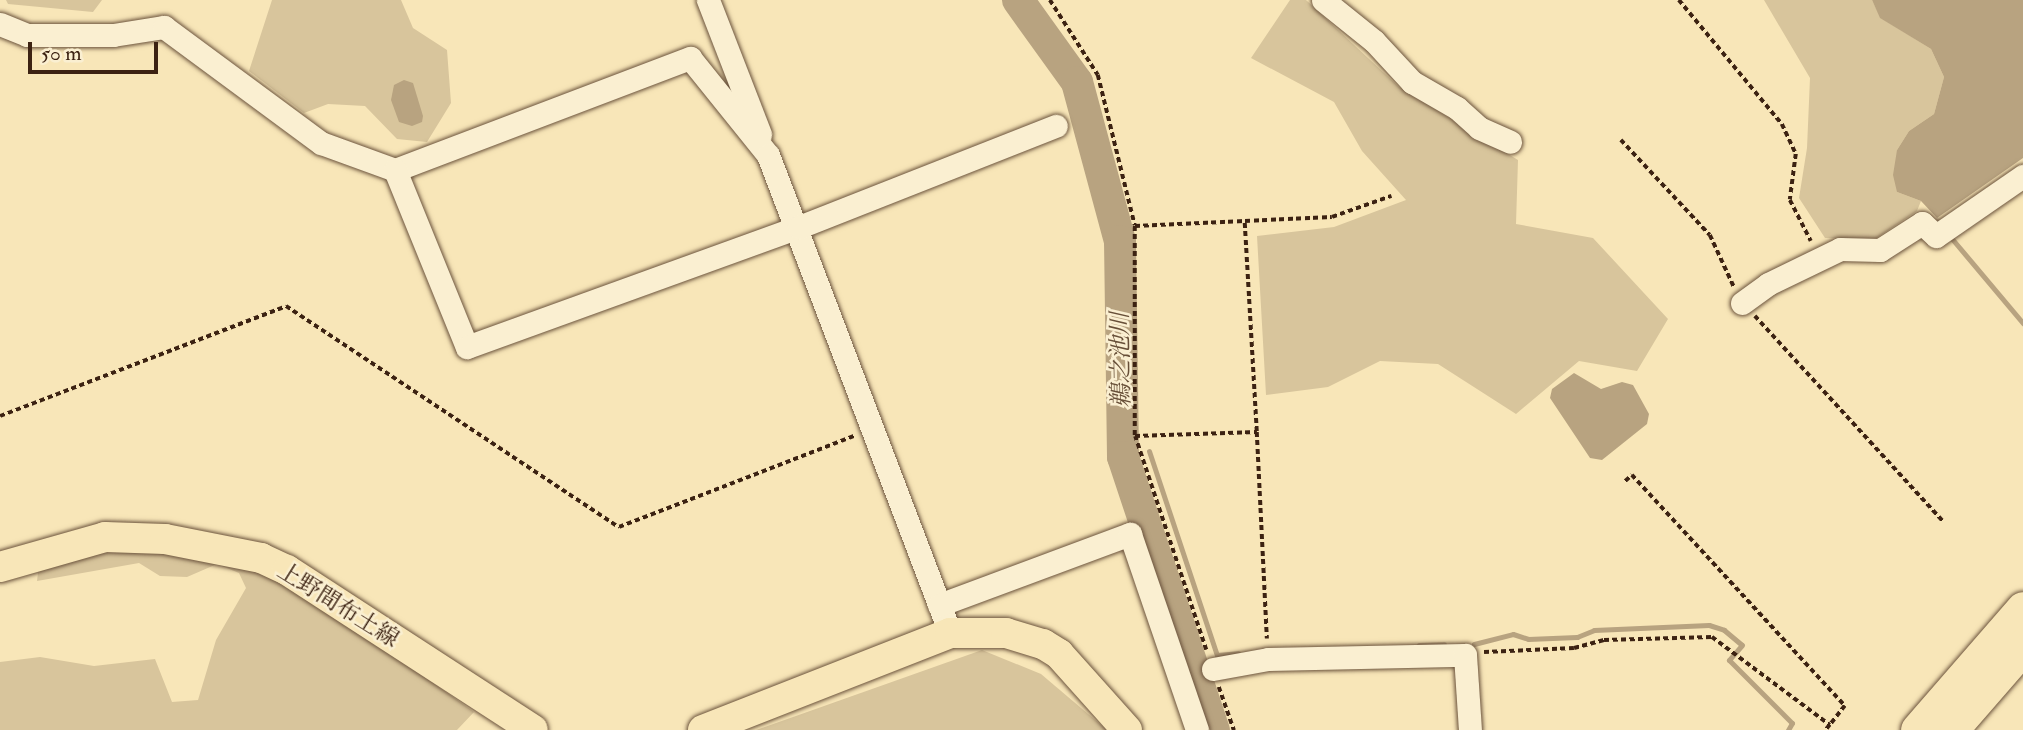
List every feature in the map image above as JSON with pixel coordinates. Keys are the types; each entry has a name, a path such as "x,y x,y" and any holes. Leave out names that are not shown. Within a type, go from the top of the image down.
{"highway":[{"path":"1918,730 2023,609"},
{"path":"1950,730 2023,646"}],"main road":[{"name":"上野間布土線","path":"0,567 105,537 165,539 261,558 287,570 533,730"},
{"path":"703,730 950,633 1006,633 1043,644 1059,654 1128,730"}],"street":[{"path":"708,0 799,227 950,633"},
{"path":"1323,0 1374,41 1412,82 1457,108 1479,128 1510,142"},
{"path":"0,24 27,35 113,35 164,27 321,143 394,170 690,58 768,155"},
{"path":"394,170 467,347 799,227 1056,126"},
{"path":"1744,293 1840,249 1880,250 1922,223 1936,236 2023,176"},
{"path":"940,605 1130,534 1197,730"},
{"path":"1213,669 1268,659 1465,655 1471,730"}],"path":[{"path":"1050,0 1098,75 1135,226 1135,436 1234,730"},
{"path":"1679,0 1782,124 1796,154 1790,200 1811,241 1800,248"},
{"path":"1621,140 1710,235 1735,289 1744,293 1943,520"},
{"path":"1135,226 1245,223 1332,216 1391,196"},
{"path":"1245,223 1268,659"},
{"path":"0,416 286,306 619,527 872,429"},
{"path":"1135,436 1257,432"},
{"path":"1625,481 1632,475 1845,706 1826,730"},
{"path":"1465,655 1574,648 1604,640 1712,637 1830,725"}],"shaded area":[{"path":"6,0 102,0 93,12 8,4"},
{"path":"272,0 401,0 413,28 447,50 451,103 427,142 397,139 365,106 328,104 304,113 249,71"},
{"path":"1290,0 1306,0 1399,87 1518,160 1516,224 1593,238 1668,319 1637,371 1579,361 1516,414 1438,364 1380,361 1328,387 1266,395 1257,236 1334,227 1406,200 1362,151 1334,102 1251,58"},
{"path":"1764,0 1872,0 1881,18 1931,49 1944,77 1934,114 1909,131 1897,150 1897,192 1921,201 1917,211 1875,239 1825,238 1799,198 1807,148 1810,78"},
{"path":"1872,0 2023,0 2023,158 1937,218 1921,201 1897,192 1893,175 1897,150 1909,131 1934,114 1944,77 1931,49 1880,18"},
{"path":"404,80 413,83 423,116 422,122 412,126 399,122 391,100 394,85"},
{"path":"1574,373 1601,389 1622,382 1633,385 1649,414 1647,424 1602,460 1590,458 1550,398 1552,389"},
{"path":"116,544 273,569 474,712 457,730 0,730 0,662 40,657 94,666 155,659 172,702 198,700 216,640 246,588 239,573 217,564 187,577 160,576 139,563 37,581 39,565"},
{"path":"982,650 1041,674 1107,730 756,730"}],"waterway":[{"name":"鵜之池川","path":"1018,0 1077,82 1120,241 1123,457 1214,730"},
{"path":"1953,240 2023,323"},
{"path":"1149,451 1217,655 1238,653"},
{"path":"1474,644 1513,634 1528,639 1577,637 1594,630 1709,625 1724,630 1742,645 1729,660 1792,723 1788,730"},
{"path":"1419,645 1444,644"}]}
